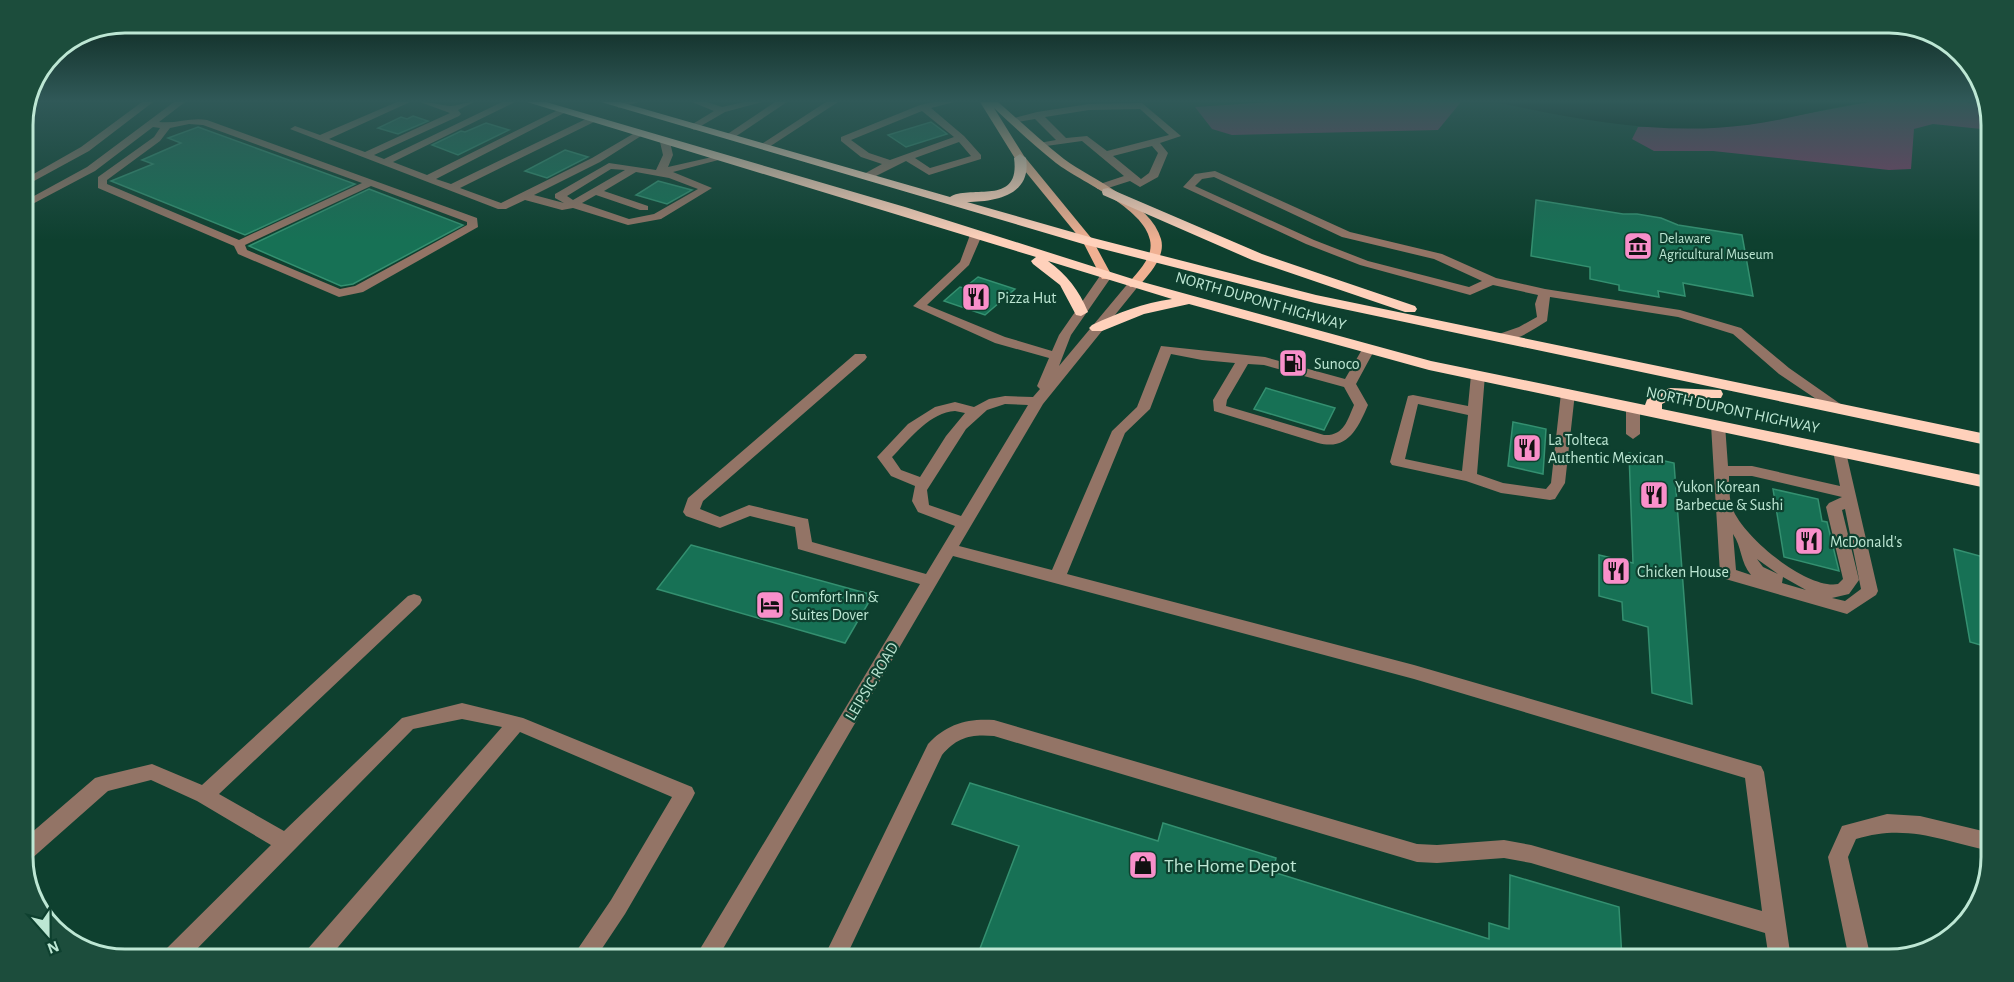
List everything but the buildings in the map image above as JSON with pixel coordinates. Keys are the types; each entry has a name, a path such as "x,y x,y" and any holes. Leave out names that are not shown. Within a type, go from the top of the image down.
{"highway":[{"name":"NORTH DUPONT HIGHWAY","path":"685,148 900,210 1106,276 1369,349 1478,375 1981,481"},
{"name":"NORTH DUPONT HIGHWAY","path":"765,148 1088,241 1315,298 1542,348 1981,439"},
{"path":"934,197 979,197 1007,189 1017,183 1022,174 1020,158"},
{"path":"1105,190 1213,241 1323,283 1542,348"},
{"path":"900,210 979,225 997,222 1005,217"},
{"path":"1022,250 1054,271 1067,283 1073,291 1081,312"},
{"path":"1096,328 1142,308 1197,301"},
{"path":"1653,411 1654,401 1671,393 1688,392 1792,400"}],"main road":[{"path":"1014,148 1088,241 1106,276"},
{"path":"1047,148 1079,174 1138,214 1149,226 1156,240 1154,257 1134,284"}],"street":[{"path":"33,178 84,148"},
{"path":"33,201 91,169 120,148"},
{"path":"145,148 102,179 102,186 239,244 242,252 339,293 359,289 472,226 473,220 274,148"},
{"path":"343,148 502,207 616,148"},
{"path":"365,156 383,148"},
{"path":"384,163 415,148"},
{"path":"427,179 489,148"},
{"path":"451,188 534,148"},
{"path":"659,172 668,156 666,148"},
{"path":"856,148 865,155 890,163"},
{"path":"866,177 890,163 933,148"},
{"path":"907,157 930,172 977,157 969,148"},
{"path":"1097,148 1140,184 1154,175 1163,153 1159,148"},
{"path":"1106,155 1132,148"},
{"path":"659,172 721,158"},
{"path":"621,165 634,170 659,172 707,188 657,217 628,222 573,204 559,196 609,166 621,165"},
{"path":"525,196 562,207 573,204 634,170"},
{"path":"1492,281 1470,291 1364,263 1310,242 1188,186 1199,176 1215,174 1346,235 1438,256 1492,281 1545,293 1680,314 1737,331 1784,372 1842,410"},
{"path":"1105,190 1132,177"},
{"path":"239,244 370,183"},
{"path":"595,191 644,208"},
{"path":"976,235 964,263 919,306 1000,340 1056,356"},
{"name":"LEIPSIC ROAD","path":"1037,402 1065,335 1106,276"},
{"name":"LEIPSIC ROAD","path":"714,949 948,549 1037,402 1134,284"},
{"path":"1504,337 1544,318 1541,304 1545,293"},
{"path":"1057,578 1119,431 1143,409 1166,349 1202,356 1244,359 1265,361 1349,384 1361,405 1345,437 1339,440 1323,440 1222,410 1218,404 1244,359"},
{"path":"1349,384 1369,349"},
{"path":"860,357 696,498 691,512 720,523 749,510 803,523 804,545 930,581"},
{"path":"1469,477 1478,375"},
{"path":"1475,412 1413,399 1397,462 1469,477 1501,489 1550,495 1558,483 1568,393"},
{"path":"963,524 923,508 920,501 920,490 960,428 985,405 1003,400 1037,402"},
{"path":"924,484 896,472 884,457 900,437 941,409 955,407 976,412"},
{"path":"1633,407 1633,434"},
{"path":"1718,424 1728,574 1847,608 1870,591 1840,451"},
{"path":"1722,471 1752,471 1850,497"},
{"path":"1725,508 1747,542 1747,557 1755,569 1769,577 1818,590 1842,591 1848,587 1851,580 1834,507 1850,497"},
{"path":"948,549 1414,672 1754,772 1778,949"},
{"path":"204,795 414,600"},
{"path":"183,949 408,723 462,711 517,723 685,793 618,907 589,949"},
{"path":"323,949 517,723"},
{"path":"839,949 935,750 955,731 972,726 994,728 1417,853 1437,854 1504,849 1531,854 1774,925"},
{"path":"33,845 102,784 152,772 204,795 286,843"},
{"path":"1858,949 1838,857 1849,832 1873,823 1906,821 1981,840"}],"shaded area":[{"path":"1648,148 1913,148 1911,169 1889,170 1713,151 1654,151"}],"place":[{"name":"Delaware Agricultural Museum","path":"1638,246"},
{"name":"Pizza Hut","path":"976,297"},
{"name":"Sunoco","path":"1293,363"},
{"name":"La Tolteca Authentic Mexican","path":"1527,448"},
{"name":"Yukon Korean Barbecue & Sushi","path":"1654,495"},
{"name":"McDonald's","path":"1809,541"},
{"name":"Chicken House","path":"1616,571"},
{"name":"Comfort Inn & Suites Dover","path":"770,605"},
{"name":"The Home Depot","path":"1143,865"}]}
